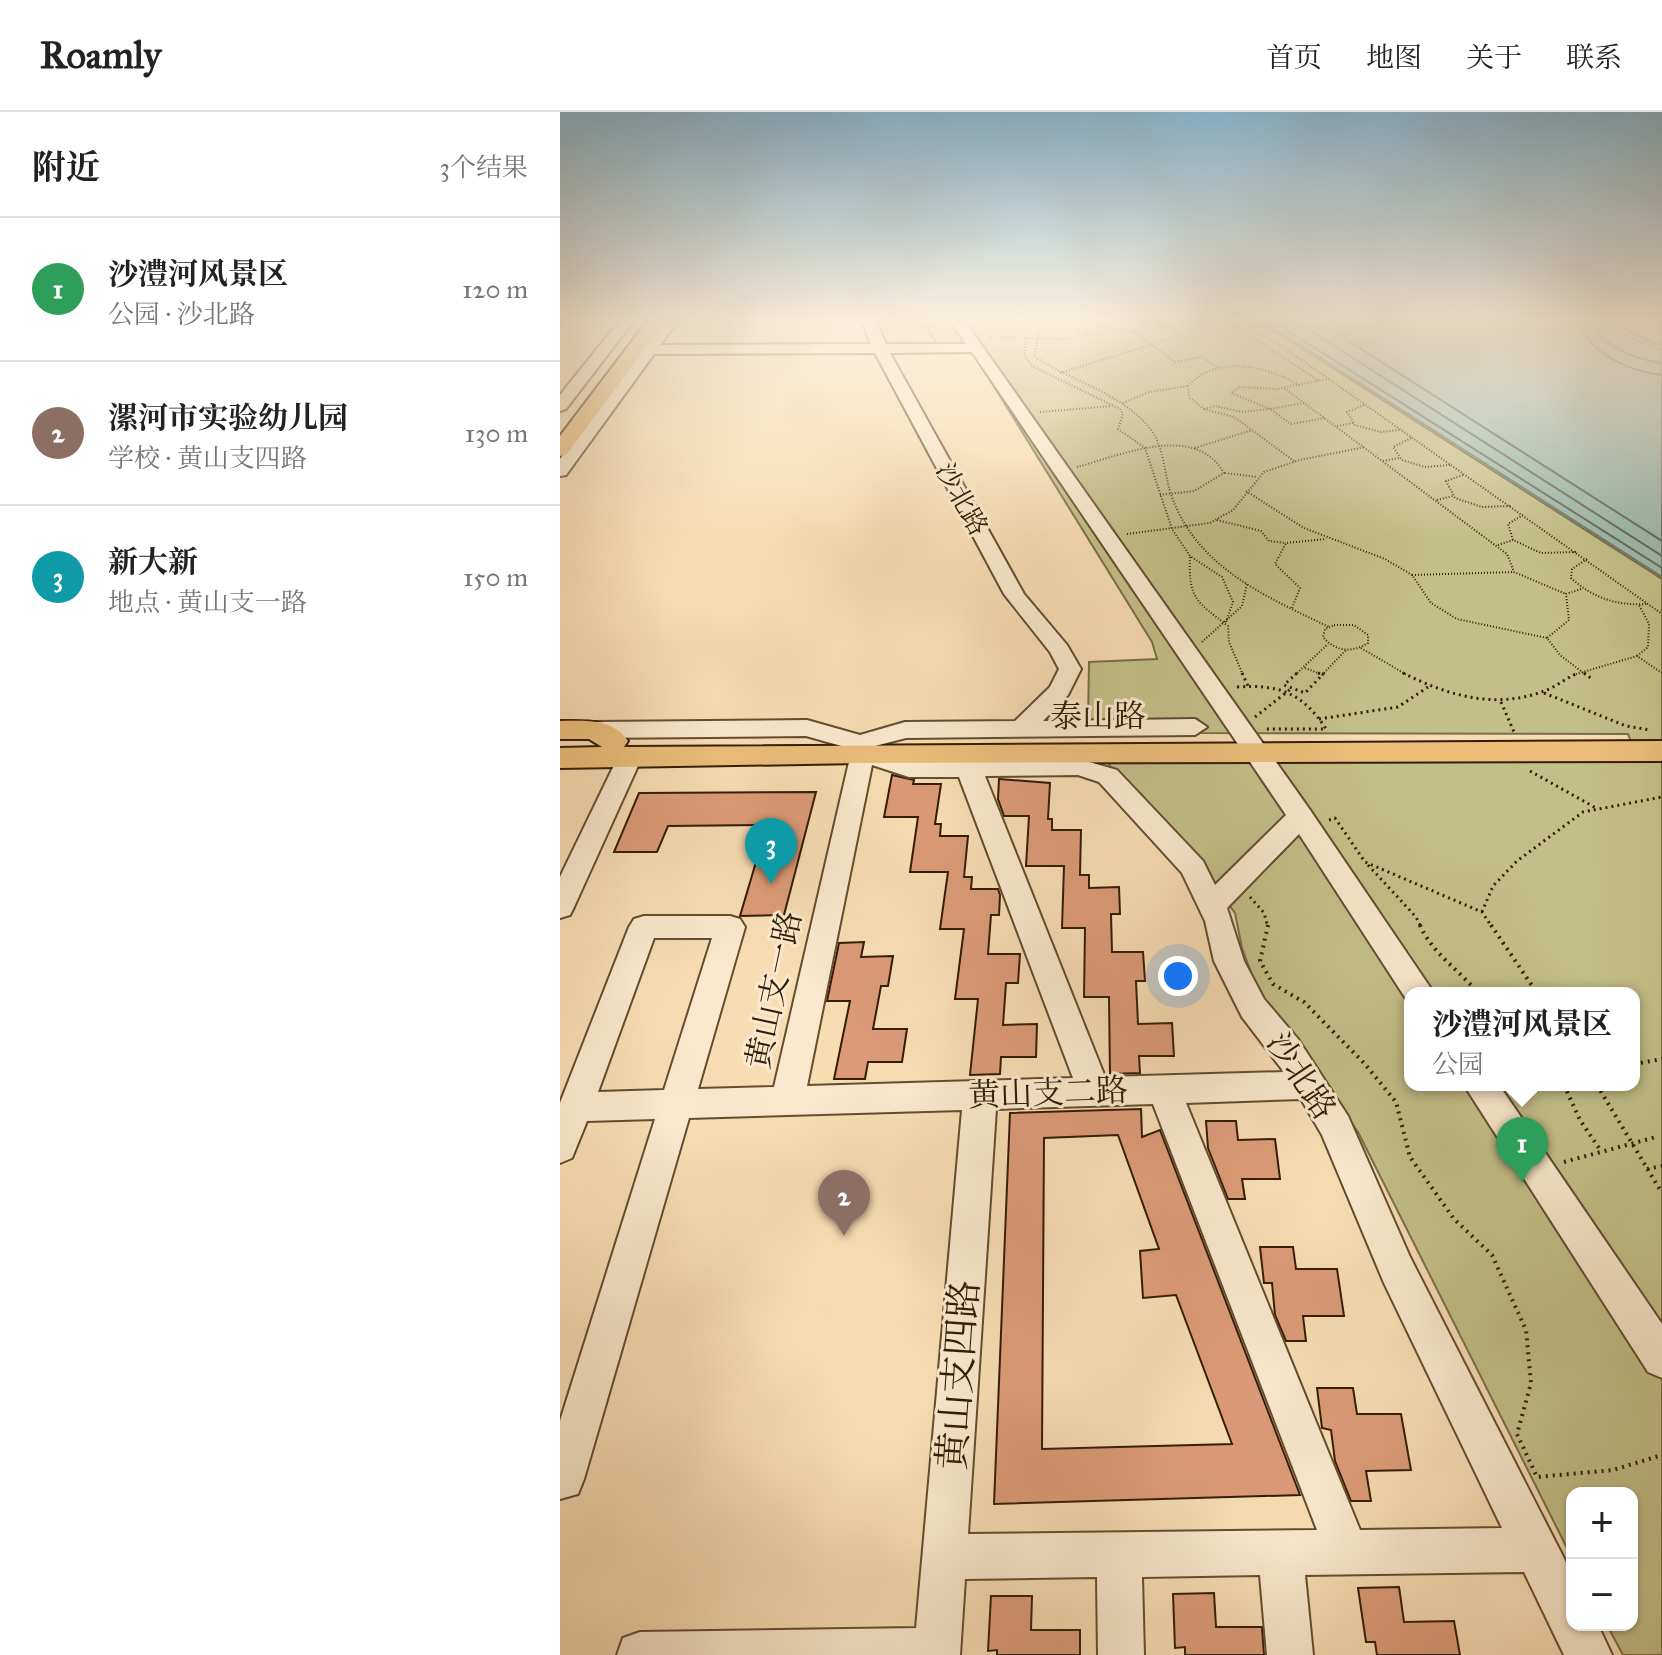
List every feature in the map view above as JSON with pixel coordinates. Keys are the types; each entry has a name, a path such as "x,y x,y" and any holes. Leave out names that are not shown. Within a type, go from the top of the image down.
{"main road":[{"path":"560,426 587,391"},
{"path":"560,450 604,391"},
{"path":"560,730 612,743"},
{"name":"泰山路","path":"560,741 861,745 1247,740 1649,743"},
{"name":"泰山路","path":"560,758 612,743"}],"street":[{"path":"560,471 619,391"},
{"name":"沙北路","path":"903,391 1027,616 1066,659 1070,669 1060,690 1022,728"},
{"path":"1006,391 1212,691 1247,740 1312,819 1415,987"},
{"path":"861,745 905,730 1195,727"},
{"name":"沙北路","path":"612,743 807,728 861,745 909,769 1079,767 1108,776 1222,895 1229,961 1253,1008 1287,1048 1336,1127 1397,1270 1566,1610"},
{"path":"560,907 612,743"},
{"name":"黄山支一路","path":"787,1102 861,745"},
{"path":"969,769 1095,1092"},
{"path":"1222,895 1312,819"},
{"path":"560,1147 644,927 730,927 673,1105 563,1479"},
{"name":"黄山支二路","path":"575,1107 1310,1085"},
{"path":"1164,1089 1347,1552"},
{"path":"1484,1091 1662,1358"},
{"name":"黄山支四路","path":"937,1653 980,1095"},
{"path":"944,1557 1535,1550"},
{"path":"1280,1553 1290,1655"},
{"path":"1119,1555 1121,1655"},
{"name":"沙北路","path":"1577,1631 1589,1655"},
{"path":"640,1655 937,1653"}],"path":[{"path":"1083,391 1114,406 1123,414 1118,429 1122,435 1145,448 1172,529 1190,556 1222,577 1233,602 1226,622 1229,642 1248,686"},
{"path":"1096,391 1135,412 1161,445 1171,495 1183,528 1215,564 1329,627 1347,624 1365,631 1369,639 1361,648"},
{"path":"1023,415 1114,406 1157,391"},
{"path":"1188,391 1189,397 1204,409 1234,417 1294,461"},
{"path":"1234,391 1231,393 1239,400 1260,403 1291,424 1325,418"},
{"path":"1288,391 1496,545 1507,554 1514,572"},
{"path":"1345,391 1578,552 1662,614"},
{"path":"1204,409 1215,406 1242,412 1304,403"},
{"path":"1353,423 1347,412 1364,405"},
{"path":"1336,426 1353,423 1381,432 1399,430"},
{"path":"1195,448 1252,430"},
{"path":"1399,458 1393,447 1411,438"},
{"path":"1061,471 1161,445 1195,448 1213,457 1224,473"},
{"path":"1106,537 1183,528 1217,520 1236,507 1257,477 1294,461 1365,447"},
{"path":"1383,461 1399,458 1420,467 1450,465"},
{"path":"1159,495 1194,491 1224,473 1257,477"},
{"path":"1465,474 1446,481 1453,496 1471,506 1511,506"},
{"path":"1246,491 1327,538 1385,559 1412,575 1431,603 1457,619 1547,638 1580,672 1592,679"},
{"path":"1436,500 1453,496"},
{"path":"1513,540 1508,524 1523,514"},
{"path":"1217,520 1261,531 1269,541 1286,543 1327,538"},
{"path":"1496,545 1513,540 1541,553 1578,552"},
{"path":"1286,543 1275,564 1300,588 1292,608"},
{"path":"1190,556 1189,580 1194,600 1209,615 1226,622"},
{"path":"1587,559 1572,569 1571,578 1581,589 1595,598 1647,604"},
{"path":"1412,575 1453,575 1492,568 1514,572 1566,594 1581,589"},
{"path":"1187,654 1242,606 1247,584"},
{"path":"1547,638 1569,620 1566,594"},
{"path":"1329,627 1323,637 1328,644 1346,650 1361,648 1430,686 1470,699 1501,702 1542,693 1580,672 1637,656 1648,647 1649,624 1639,605"},
{"path":"1328,644 1284,685 1305,693 1346,650"},
{"path":"1637,656 1662,673"},
{"path":"1304,667 1324,675"},
{"path":"1212,691 1248,686 1285,693 1312,707 1326,729 1247,740"},
{"path":"1319,719 1398,707 1430,686"},
{"path":"1247,740 1292,688"},
{"path":"1542,693 1626,726 1649,743"},
{"path":"1501,702 1512,727"},
{"path":"1527,769 1596,808"},
{"path":"1482,912 1493,886 1517,861 1583,812 1662,797"},
{"path":"1312,819 1335,818 1365,862 1416,917 1427,942 1473,987"},
{"path":"1365,862 1482,912 1533,987"},
{"path":"1222,895 1266,914 1270,930 1260,961 1273,984 1304,1002 1364,1063 1396,1102 1410,1157 1454,1219 1492,1255 1526,1330 1531,1383 1517,1434 1537,1477 1613,1470 1662,1455"},
{"path":"1640,1063 1662,1059"},
{"path":"1567,1091 1580,1120 1601,1151"},
{"path":"1601,1091 1662,1193"},
{"path":"1538,1172 1656,1137"},
{"path":"1647,1169 1662,1166"}],"shaded area":[{"path":"997,391 1368,391 1662,579 1662,1655 1623,1655 1610,1631 1638,1631 1638,1487 1566,1487 1566,1546 1358,1132 1258,991 1242,948 1235,913 1200,867 1106,761 1633,746 1628,734 1199,733 1198,719 1088,720 1089,662 1157,659 1152,642"}],"water":[{"path":"1372,391 1662,391 1662,577"}],"building":[{"path":"892,775 914,780 913,784 941,784 935,824 941,824 940,836 968,836 964,877 972,877 971,889 998,889 999,915 991,915 988,954 1020,954 1018,983 1006,983 1003,1025 1037,1024 1036,1057 1001,1057 1000,1074 970,1075 978,999 955,999 964,929 940,929 948,872 910,872 918,817 884,817"},
{"path":"999,779 1050,783 1048,819 1052,819 1052,830 1081,830 1080,875 1089,875 1089,888 1119,887 1120,914 1111,914 1112,952 1143,952 1145,981 1136,981 1138,1024 1172,1023 1174,1056 1139,1056 1140,1073 1110,1074 1109,997 1084,997 1085,928 1062,928 1064,866 1026,866 1029,816 1004,816 998,799"},
{"path":"816,792 784,915 740,916 767,825 668,826 657,852 614,852 639,793"},
{"path":"864,942 861,957 893,956 888,986 881,986 873,1029 907,1029 902,1062 868,1062 865,1079 834,1079 850,1001 827,1001 839,943"},
{"path":"1141,1109 1142,1137 1160,1130 1300,1495 994,1504 1010,1113","holes":["1118,1135 1159,1249 1140,1251 1143,1298 1176,1295 1232,1444 1042,1449 1044,1138"]},
{"path":"1206,1121 1236,1121 1238,1140 1275,1139 1280,1179 1242,1179 1245,1199 1228,1199 1208,1148"},
{"path":"1260,1247 1293,1247 1296,1269 1337,1269 1344,1316 1303,1316 1306,1341 1286,1341 1275,1315 1272,1283 1264,1283"},
{"path":"1317,1388 1353,1388 1357,1414 1401,1414 1411,1470 1366,1471 1371,1501 1351,1501 1335,1461 1331,1430 1322,1428"},
{"path":"1399,1587 1404,1622 1454,1621 1460,1655 1377,1655 1375,1642 1366,1642 1358,1588"},
{"path":"1214,1593 1216,1627 1262,1627 1264,1655 1185,1655 1185,1647 1175,1648 1173,1594"},
{"path":"991,1596 1032,1596 1031,1630 1080,1630 1080,1655 997,1655 997,1650 988,1651"}],"place":[{"name":"新大新","path":"771,884"},
{"name":"沙澧河风景区","path":"1522,1183"},
{"name":"漯河市实验幼儿园","path":"844,1236"}]}
